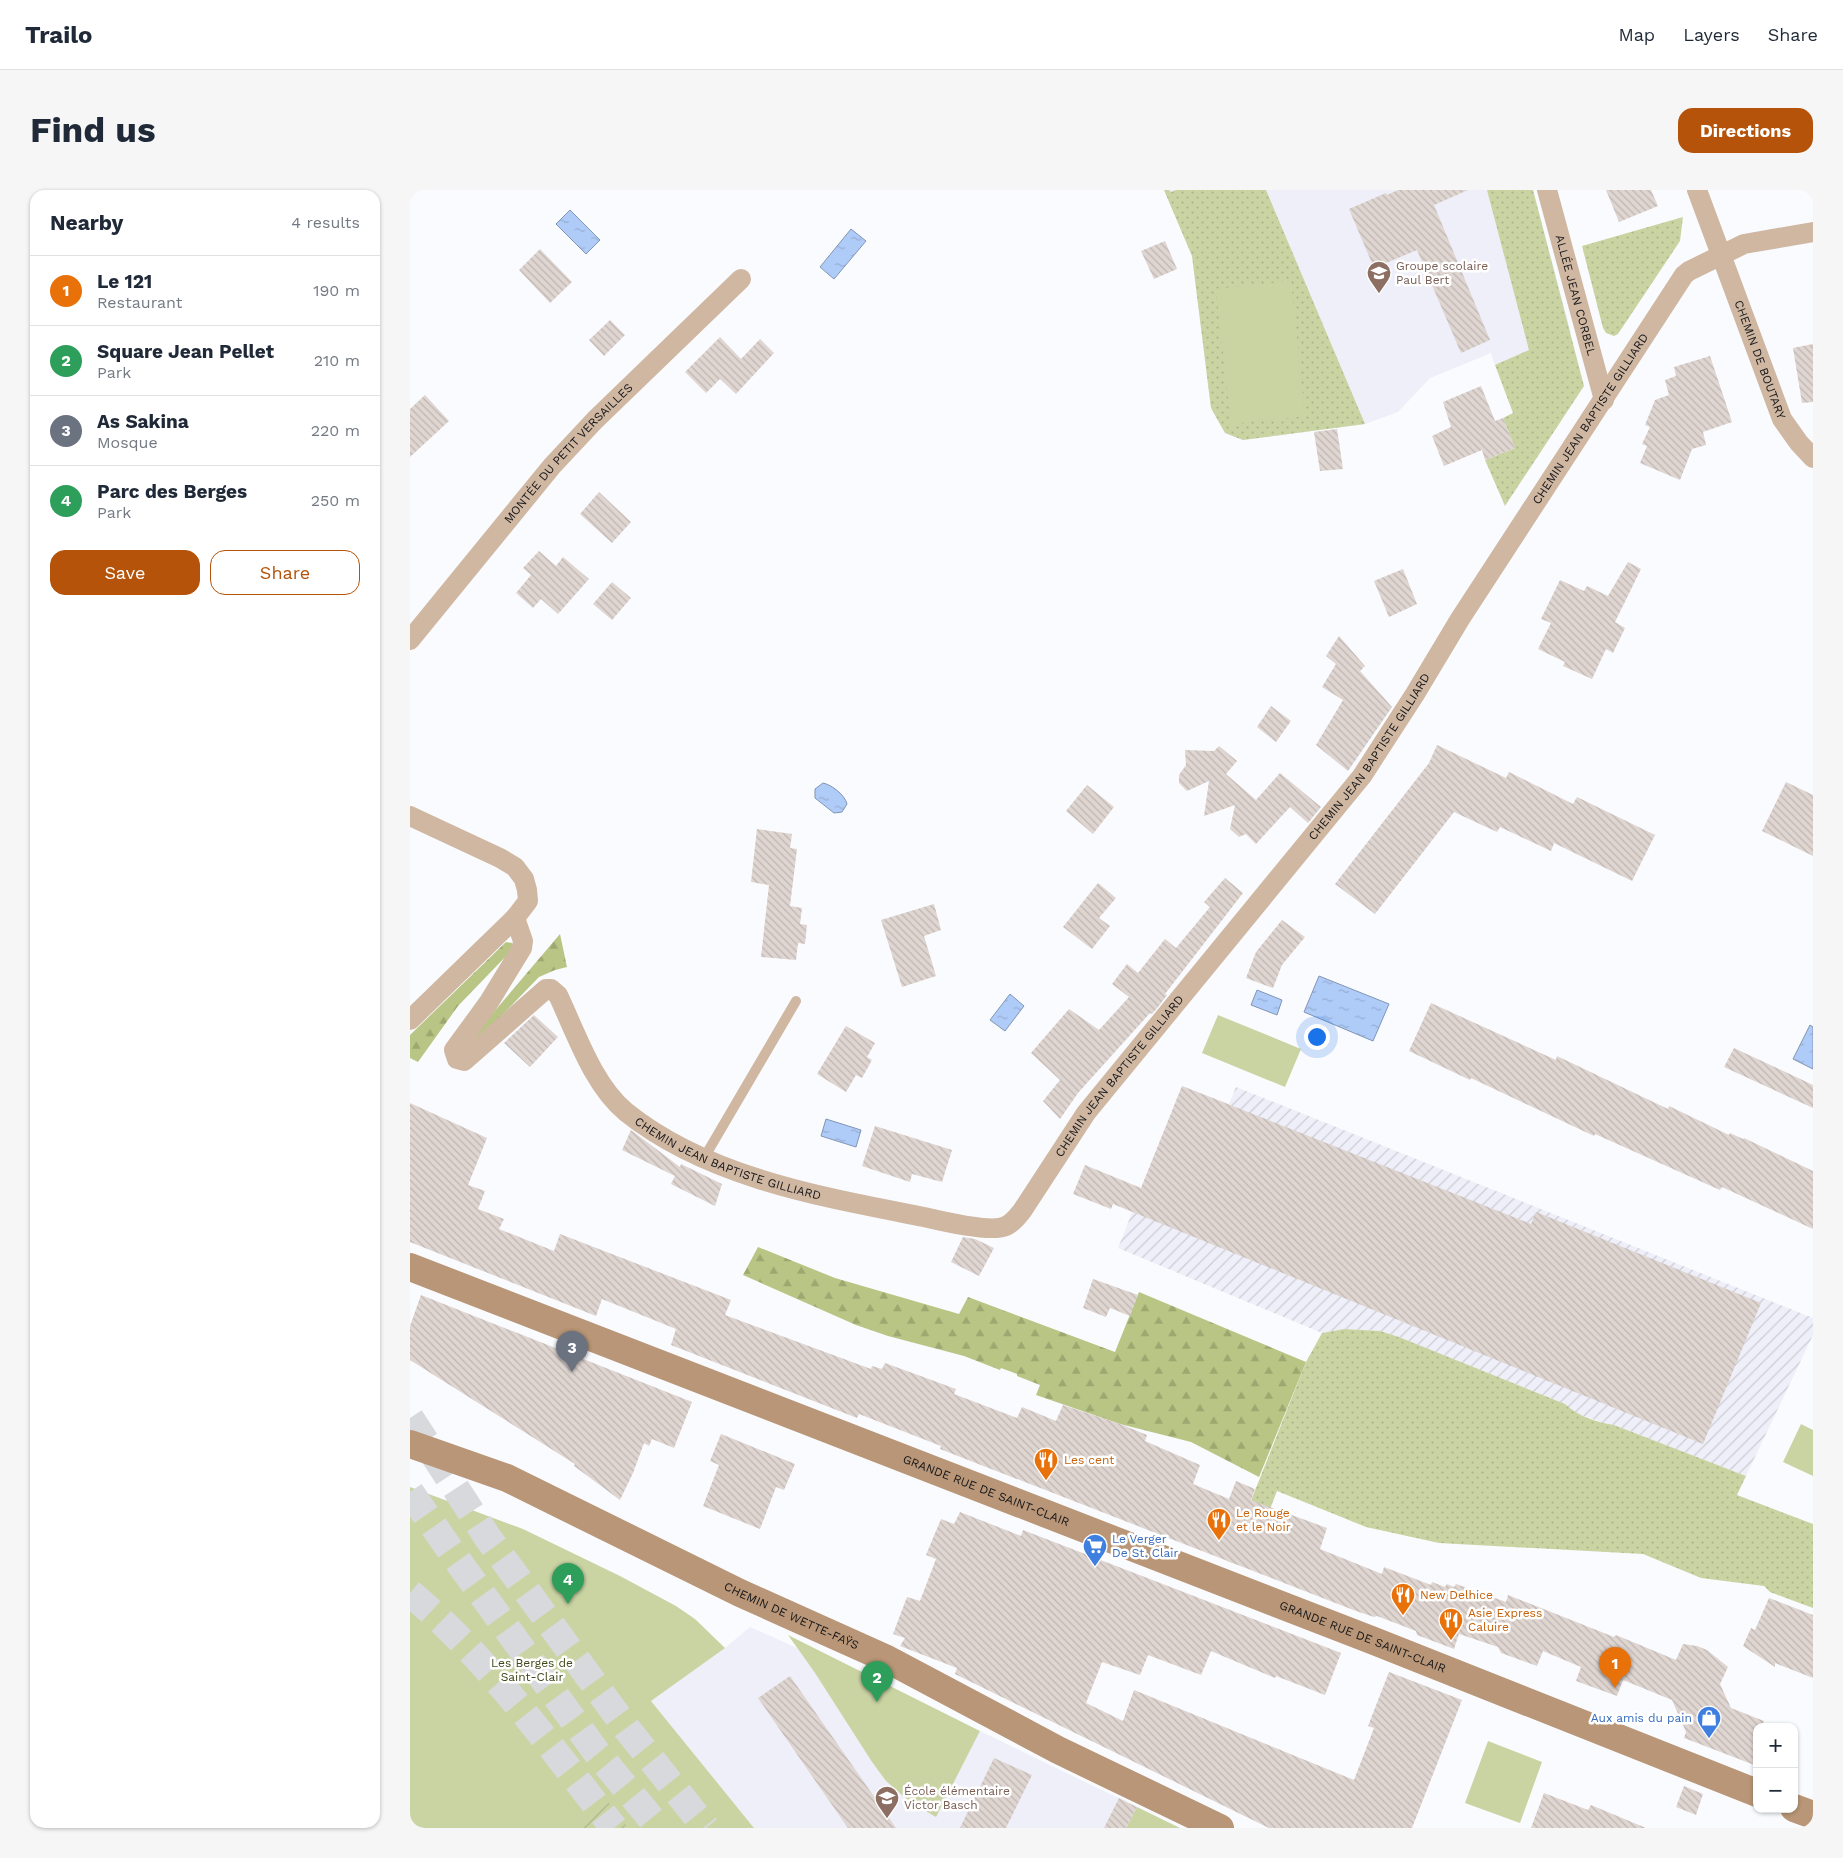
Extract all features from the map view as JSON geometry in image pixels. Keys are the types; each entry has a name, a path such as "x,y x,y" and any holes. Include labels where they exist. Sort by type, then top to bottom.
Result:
{"main road":[{"name":"GRANDE RUE DE SAINT-CLAIR","path":"410,1267 1374,1641 1753,1791"},
{"name":"CHEMIN DE WETTE-FAŸS","path":"410,1444 507,1478 740,1593 887,1659 1058,1750 1220,1828"},
{"path":"1798,1809 1813,1815"}],"street":[{"name":"ALLÉE JEAN CORBEL","path":"1547,190 1604,400"},
{"name":"CHEMIN DE BOUTARY","path":"1697,190 1782,419 1799,443 1813,458"},
{"name":"CHEMIN JEAN BAPTISTE GILLIARD","path":"515,918 523,941 522,948 489,1002 454,1050 457,1059 464,1061 546,989 551,989 558,995 593,1070 608,1094 646,1128 672,1143 704,1158 765,1180 826,1198 940,1221 993,1229 1006,1226 1015,1220 1086,1113 1362,776 1415,694 1460,619 1684,275 1744,244 1813,232"},
{"name":"MONTÉE DU PETIT VERSAILLES","path":"410,640 552,466 595,420 741,280"},
{"path":"410,816 500,858 515,867 524,879 528,890 528,902 515,918 410,1020"}],"lane":[{"path":"704,1158 796,1001"}],"shaded area":[{"name":"Groupe scolaire Paul Bert","path":"1164,190 1533,190 1571,333 1495,365 1491,353 1430,378 1398,412 1365,424 1243,440 1225,433 1211,408 1192,256"},
{"path":"1182,1086 1229,1104 1236,1087 1813,1318 1813,1335 1746,1476 1614,1425 1575,1413 1565,1404 1399,1337 1380,1331 1344,1329 1322,1333 1118,1248"},
{"path":"750,1627 797,1648 886,1781 910,1802 936,1816 980,1731 1180,1828 754,1828 651,1701 725,1648"}],"green space":[{"path":"1164,190 1171,192 1176,190 1266,190 1365,424 1243,440 1225,433 1211,408 1192,256"},
{"path":"1487,190 1533,190 1584,386 1505,506 1485,460 1515,448 1503,418 1513,413 1495,365 1529,350"},
{"path":"1683,217 1680,241 1618,334 1614,336 1606,333 1603,328 1582,246"},
{"path":"1291,281 1305,416 1231,424 1216,289"},
{"path":"560,934 567,967 539,977 475,1043 470,1040"},
{"path":"506,942 514,945 513,949 458,1006 418,1062 410,1058 410,1035"},
{"path":"1218,1015 1301,1049 1285,1087 1202,1053"},
{"path":"758,1247 835,1278 959,1314 968,1297 1115,1352 1139,1292 1306,1362 1259,1477 1191,1442 1120,1424 1036,1395 1040,1385 1017,1376 1017,1374 1001,1368 1000,1370 964,1356 888,1336 856,1325 743,1275"},
{"path":"1344,1329 1380,1331 1399,1337 1565,1404 1588,1418 1614,1425 1746,1476 1737,1495 1813,1524 1813,1608 1770,1592 1764,1586 1701,1578 1643,1554 1439,1543 1366,1527 1277,1491 1247,1568 1227,1561 1306,1362 1322,1333"},
{"path":"1801,1424 1813,1430 1813,1476 1783,1462"},
{"name":"Les Berges de Saint-Clair","path":"410,1487 523,1529 620,1576 676,1606 695,1619 725,1648 651,1701 754,1828 410,1828"},
{"path":"788,1635 980,1731 936,1817 910,1802 886,1781"},
{"path":"1488,1741 1542,1762 1520,1823 1465,1803"},
{"path":"608,1802 628,1828 576,1828"},
{"path":"1137,1807 1180,1828 1126,1828"}],"water":[{"path":"570,210 600,240 586,254 556,224"},
{"path":"851,229 866,241 834,279 820,267"},
{"path":"823,783 834,788 844,797 847,804 842,812 834,813 815,798 815,789"},
{"path":"1319,976 1389,1004 1373,1041 1304,1012"},
{"path":"1257,990 1282,1000 1277,1015 1251,1005"},
{"path":"1010,994 1024,1006 1005,1031 990,1020"},
{"path":"1810,1025 1813,1027 1813,1069 1793,1059"},
{"path":"826,1119 861,1130 856,1147 821,1136"}],"building":[{"path":"1398,190 1468,190 1434,205 1490,340 1461,353 1417,250 1374,268 1349,209 1386,193 1387,195"},
{"path":"1606,190 1651,190 1658,206 1619,222"},
{"path":"1165,241 1177,269 1154,279 1141,251"},
{"path":"540,249 572,282 550,303 519,270"},
{"path":"610,320 625,335 604,356 589,340"},
{"path":"720,337 741,359 760,339 774,353 736,394 720,379 706,393 685,372"},
{"path":"1813,344 1813,402 1802,403 1793,348"},
{"path":"1710,356 1732,422 1703,432 1706,445 1692,449 1680,480 1640,463 1647,446 1642,444 1650,427 1645,425 1655,400 1669,395 1665,380 1676,376 1674,367"},
{"path":"1481,386 1495,421 1503,418 1515,448 1485,460 1482,450 1444,466 1432,436 1451,427 1443,402"},
{"path":"425,395 449,421 410,457 410,409"},
{"path":"1337,429 1343,469 1320,471 1314,432"},
{"path":"599,492 631,522 612,543 580,514"},
{"path":"539,551 556,566 563,557 589,579 558,614 541,599 533,608 516,593 531,575 523,568"},
{"path":"1628,562 1641,569 1615,622 1625,628 1613,653 1606,649 1592,679 1563,666 1565,662 1538,649 1551,623 1541,619 1560,580 1584,591 1587,586 1608,596"},
{"path":"1403,569 1417,604 1389,617 1374,581"},
{"path":"612,582 631,598 612,620 593,604"},
{"path":"1339,636 1365,666 1360,671 1392,707 1348,771 1316,745 1343,700 1322,687 1336,664 1326,656"},
{"path":"1271,706 1291,721 1276,742 1257,727"},
{"path":"1437,745 1506,778 1509,772 1573,804 1577,797 1655,835 1632,881 1554,843 1551,851 1500,827 1497,832 1454,812 1375,914 1335,884 1429,763"},
{"path":"1219,746 1237,761 1226,774 1256,800 1280,773 1321,807 1308,823 1290,807 1256,844 1246,834 1239,837 1230,829 1235,805 1204,816 1209,781 1187,791 1179,783 1179,775 1186,765 1185,750 1214,751"},
{"path":"1786,782 1813,795 1813,856 1762,831"},
{"path":"1087,785 1114,807 1093,834 1066,811"},
{"path":"757,829 792,834 790,848 797,849 790,906 802,908 800,924 807,925 805,944 798,943 796,960 761,957 769,885 751,882"},
{"path":"1225,878 1243,893 1165,994 1167,995 1158,1007 1152,1014 1150,1013 1078,1093 1060,1119 1043,1101 1060,1080 1031,1053 1069,1009 1099,1030 1129,997 1112,984 1127,964 1138,973 1165,939 1176,948 1210,907 1204,902"},
{"path":"1098,883 1116,898 1099,918 1110,926 1092,949 1063,927"},
{"path":"934,904 941,930 924,936 936,976 902,987 881,920"},
{"path":"1282,920 1305,937 1282,965 1273,988 1246,978 1256,952"},
{"path":"1431,1003 1556,1060 1557,1056 1668,1109 1669,1106 1729,1135 1730,1133 1744,1138 1813,1171 1813,1229 1722,1187 1720,1190 1595,1134 1594,1136 1409,1051"},
{"path":"534,1015 558,1037 530,1067 504,1043"},
{"path":"846,1026 875,1043 867,1057 872,1060 862,1078 856,1075 846,1092 817,1074"},
{"path":"1734,1048 1813,1085 1813,1108 1724,1067"},
{"path":"1182,1086 1531,1224 1536,1212 1761,1303 1703,1444 1113,1204 1111,1209 1073,1194 1085,1165 1141,1188"},
{"path":"410,1103 487,1138 468,1185 485,1191 478,1209 504,1219 499,1229 554,1251 560,1234 731,1300 725,1315 871,1369 872,1366 882,1369 885,1363 956,1389 954,1394 1017,1418 1022,1407 1056,1421 1063,1405 1120,1424 1147,1435 1145,1441 1200,1465 1193,1484 1229,1499 1236,1481 1255,1489 1251,1500 1327,1528 1320,1549 1382,1574 1384,1567 1431,1585 1432,1582 1445,1587 1447,1584 1454,1587 1456,1584 1506,1602 1508,1595 1614,1637 1616,1635 1676,1660 1683,1644 1707,1650 1728,1667 1720,1684 1731,1708 1764,1721 1763,1723 1753,1723 1753,1764 1684,1738 1686,1732 1672,1700 1623,1680 1617,1696 1576,1681 1581,1667 1543,1651 1537,1666 1501,1653 1498,1647 1459,1634 1454,1649 1417,1635 1416,1631 1377,1616 1374,1617 1356,1611 940,1449 941,1446 859,1414 857,1418 671,1345 676,1329 602,1299 596,1316 410,1242"},
{"path":"875,1126 952,1150 942,1182 912,1174 910,1182 862,1166"},
{"path":"631,1130 680,1167 681,1164 722,1184 715,1206 671,1184 675,1176 622,1150"},
{"path":"963,1237 975,1239 994,1248 979,1276 951,1262"},
{"path":"1093,1279 1138,1295 1130,1316 1110,1308 1106,1317 1083,1308"},
{"path":"421,1295 692,1402 674,1448 652,1439 649,1446 644,1443 633,1473 620,1500 574,1466 575,1464 410,1360 410,1326"},
{"path":"721,1434 795,1464 784,1490 776,1487 760,1529 703,1506 719,1465 710,1461"},
{"path":"960,1512 1021,1536 1023,1530 1341,1653 1325,1695 1276,1676 1275,1678 1211,1651 1201,1675 1148,1655 1140,1675 1102,1662 1086,1703 1123,1721 1134,1690 1354,1780 1374,1728 1368,1726 1389,1672 1462,1700 1412,1828 1269,1828 955,1674 957,1668 900,1646 905,1638 893,1634 907,1597 920,1601 936,1559 926,1555 941,1519 954,1524"},
{"path":"1769,1598 1813,1615 1813,1678 1775,1663 1775,1667 1743,1646 1751,1628 1755,1630"},
{"path":"790,1676 896,1828 848,1828 758,1698"},
{"path":"994,1758 1032,1775 1006,1828 960,1828"},
{"path":"1684,1786 1703,1794 1696,1815 1676,1807"},
{"path":"1544,1793 1588,1810 1591,1805 1646,1828 1531,1828"},
{"path":"1119,1798 1137,1807 1126,1828 1104,1828"}],"tunnel":[{"path":"410,1418 488,1538 627,1729 706,1828"},
{"path":"410,1492 597,1753 659,1828"},
{"path":"410,1593 439,1619 492,1675 542,1735 614,1828"}],"place":[{"name":"Groupe scolaire Paul Bert","path":"1379,294"},
{"name":"As Sakina","path":"572,1372"},
{"name":"Les cent","path":"1046,1481"},
{"name":"Le Rouge et le Noir","path":"1219,1541"},
{"name":"Le Verger De St. Clair","path":"1095,1567"},
{"name":"Parc des Berges","path":"568,1604"},
{"name":"New Delhice","path":"1403,1616"},
{"name":"Asie Express Caluire","path":"1451,1641"},
{"name":"Le 121","path":"1615,1688"},
{"name":"Square Jean Pellet","path":"877,1702"},
{"name":"Aux amis du pain","path":"1709,1739"},
{"name":"École élémentaire Victor Basch","path":"887,1819"}]}
